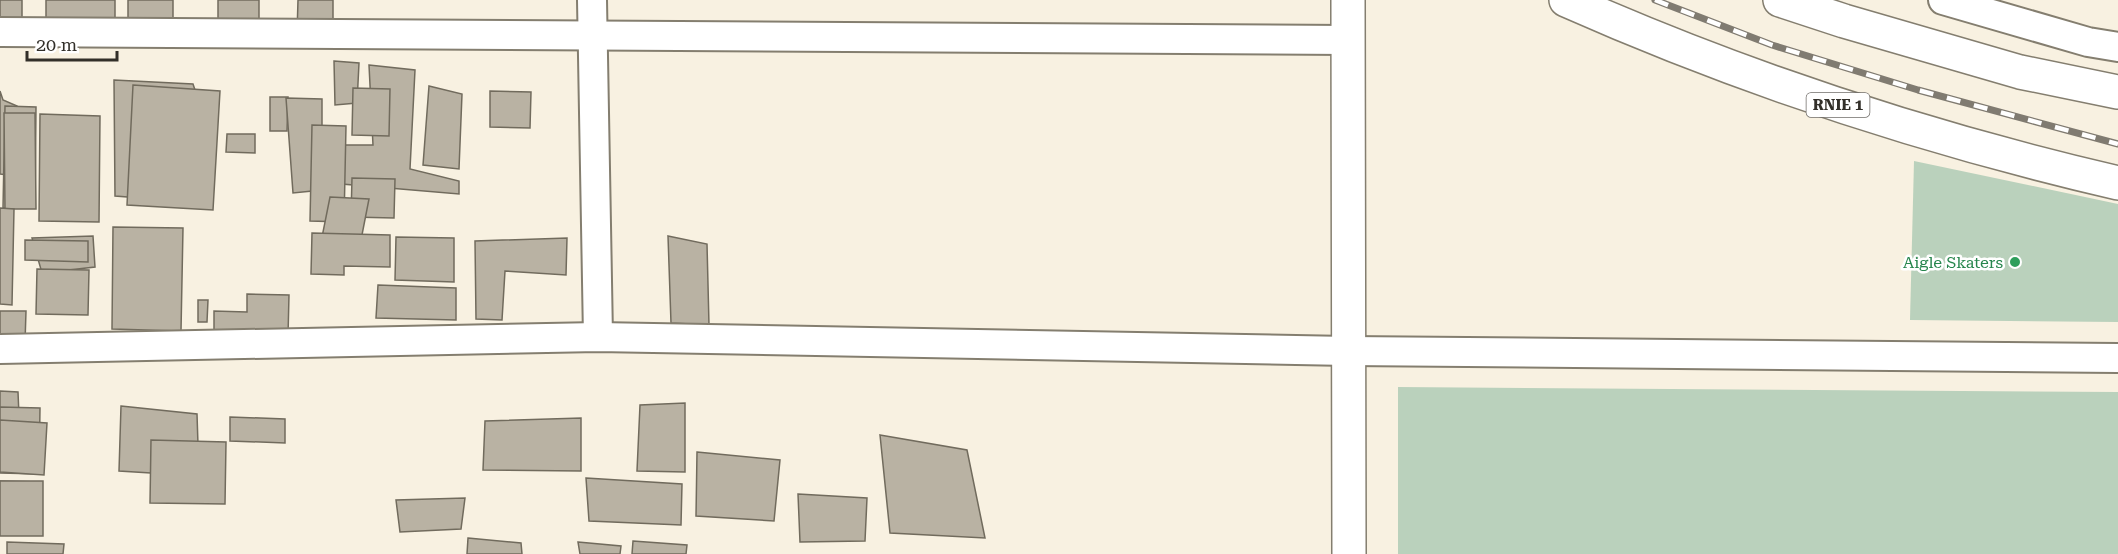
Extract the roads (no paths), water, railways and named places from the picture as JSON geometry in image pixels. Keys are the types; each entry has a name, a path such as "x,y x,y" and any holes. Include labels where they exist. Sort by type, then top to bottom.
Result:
{"main road":[{"path":"1348,0 1349,554"},
{"name":"RNIE 1","path":"1566,0 1638,32 1776,85 1903,126 2045,166 2118,183"},
{"path":"1780,0 2019,72 2118,92"}],"street":[{"path":"592,0 598,337"},
{"path":"1943,0 2088,42 2118,47"},
{"path":"0,32 1348,40"},
{"path":"0,349 598,337 1348,351 2118,358"}],"railway":[{"path":"1655,0 1772,45 1918,90 2118,144"}],"place":[{"name":"Aigle Skaters","path":"2015,262"}]}
